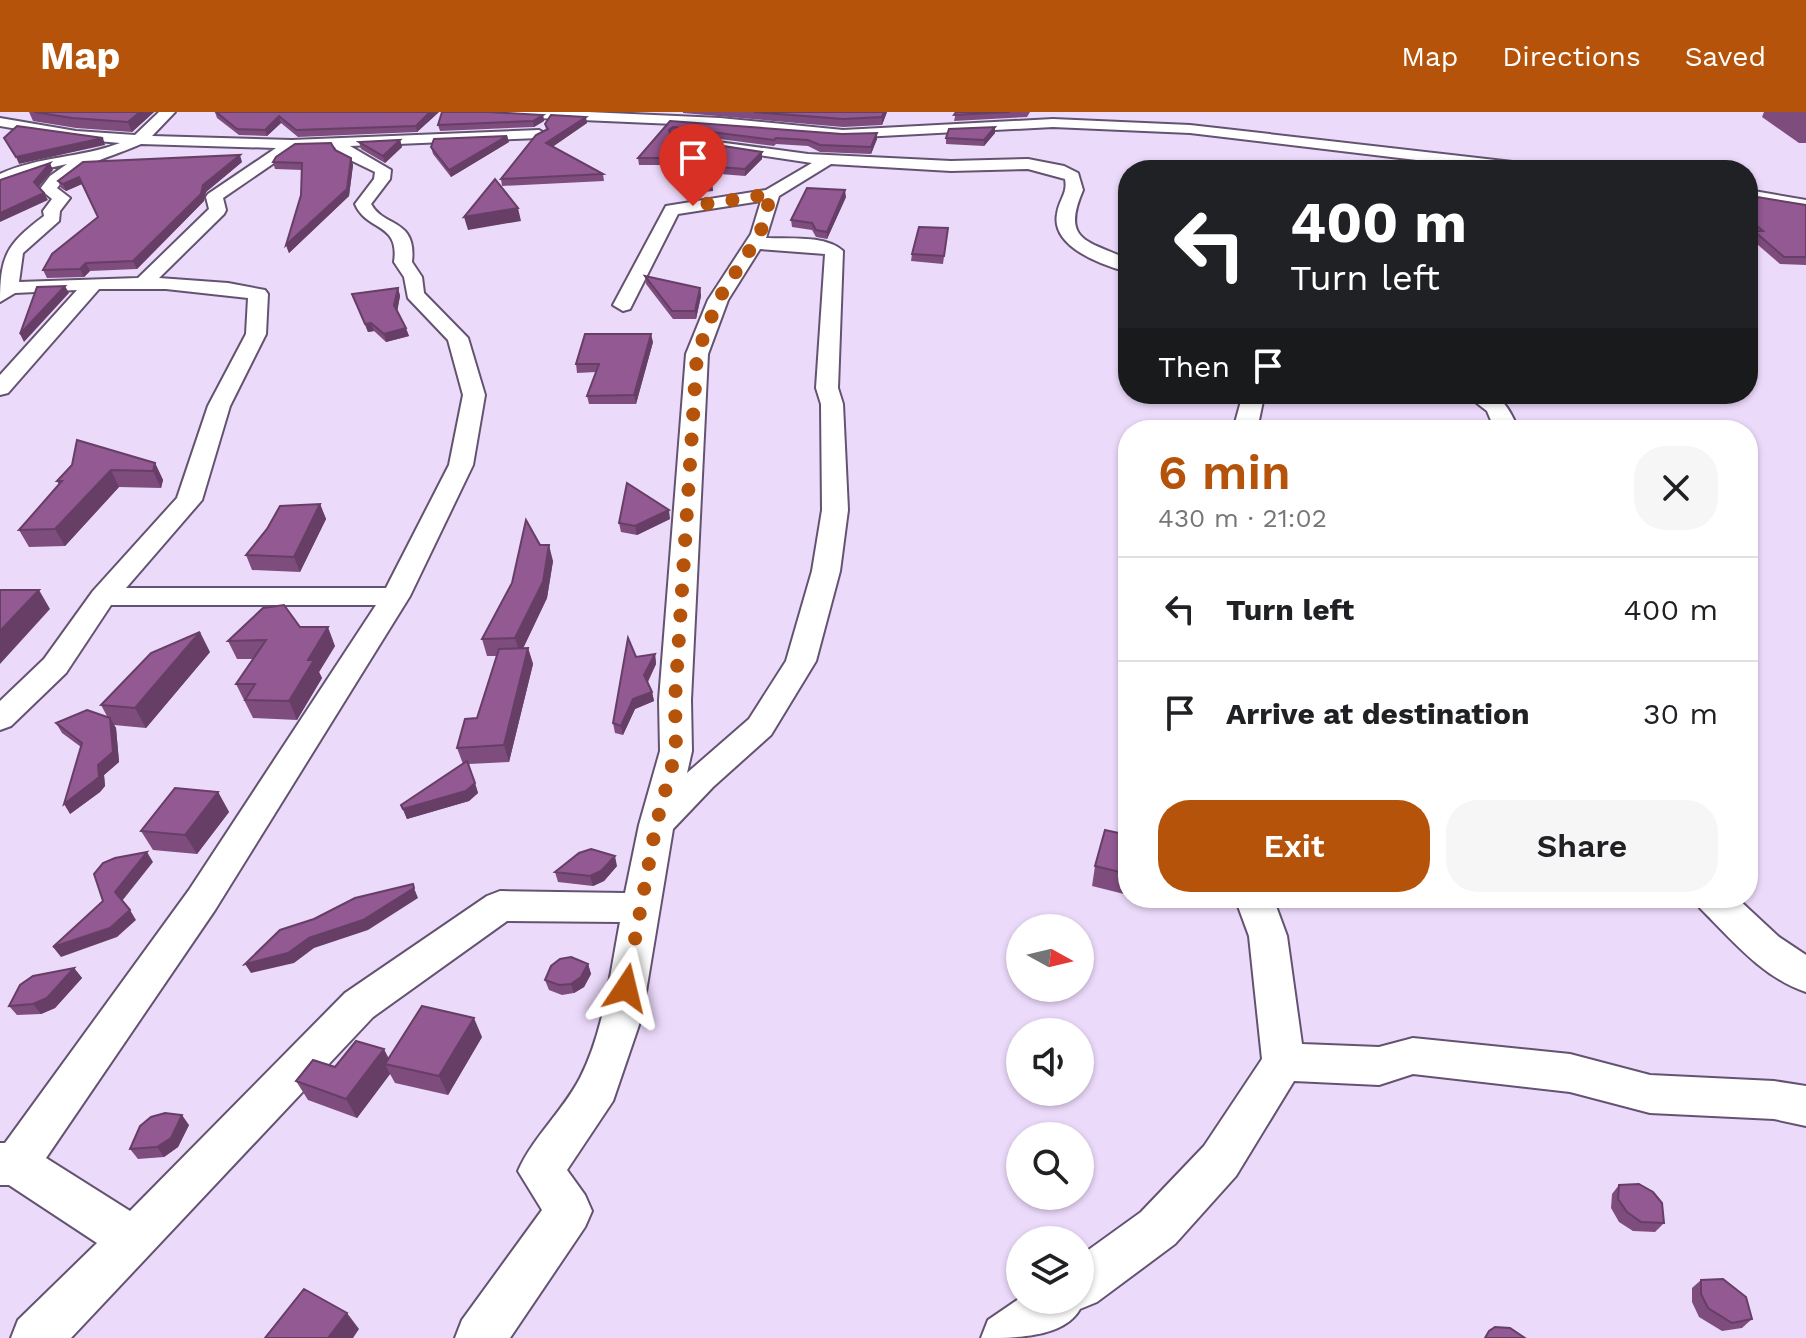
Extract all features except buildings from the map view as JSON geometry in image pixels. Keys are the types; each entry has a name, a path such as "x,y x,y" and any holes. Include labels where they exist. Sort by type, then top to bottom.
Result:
{"street":[{"path":"0,239 20,225 51,211 62,198 48,189 54,179 139,140 159,117 168,112"},
{"path":"492,112 863,134 1053,123 1133,112"},
{"path":"795,129 819,112"},
{"path":"863,134 876,117"},
{"path":"1074,118 1238,133 1458,160"},
{"path":"625,133 636,120"},
{"path":"0,133 8,123 76,135 139,140 292,144 562,133"},
{"path":"593,133 625,133 718,144 765,156 964,166 1030,164 1061,169 1072,176 1075,190 1065,212 1065,228 1078,244 1118,262"},
{"path":"141,285 218,210 214,197 292,144"},
{"path":"134,1240 8,1164 202,900 396,596 461,465 474,395 458,338 415,294 413,277 403,262 405,247 394,228 367,213 363,204 382,179 383,170 343,151 342,144"},
{"path":"0,180 49,160 97,157"},
{"path":"480,1338 569,1211 541,1171 598,1088 622,1016 656,825 676,751 675,700 697,354 718,300 755,243 771,194 781,185 813,172 827,159"},
{"path":"623,305 672,210 771,194"},
{"path":"1758,197 1806,205"},
{"path":"0,719 55,666 103,597 189,500 219,406 256,334 258,294 228,288 94,283 5,292 14,248 53,217 51,211"},
{"path":"656,825 701,779 760,727 801,661 826,571 835,510 832,404 827,388 834,251 817,246 755,243"},
{"path":"1078,244 1118,254"},
{"path":"0,388 94,283"},
{"path":"103,597 396,596"},
{"path":"36,1338 359,1005 500,906 640,908"},
{"path":"1094,1275 1158,1228 1220,1161 1283,1062 1268,936 1258,908"},
{"path":"1723,908 1765,948 1806,976"},
{"path":"1283,1062 1379,1066 1413,1056 1570,1073 1650,1094 1774,1100 1806,1106"},
{"path":"1006,1338 1039,1314"}],"route":[{"path":"626,988 656,825 676,751 675,700 697,354 718,300 760,234 771,194 693,206"}]}
